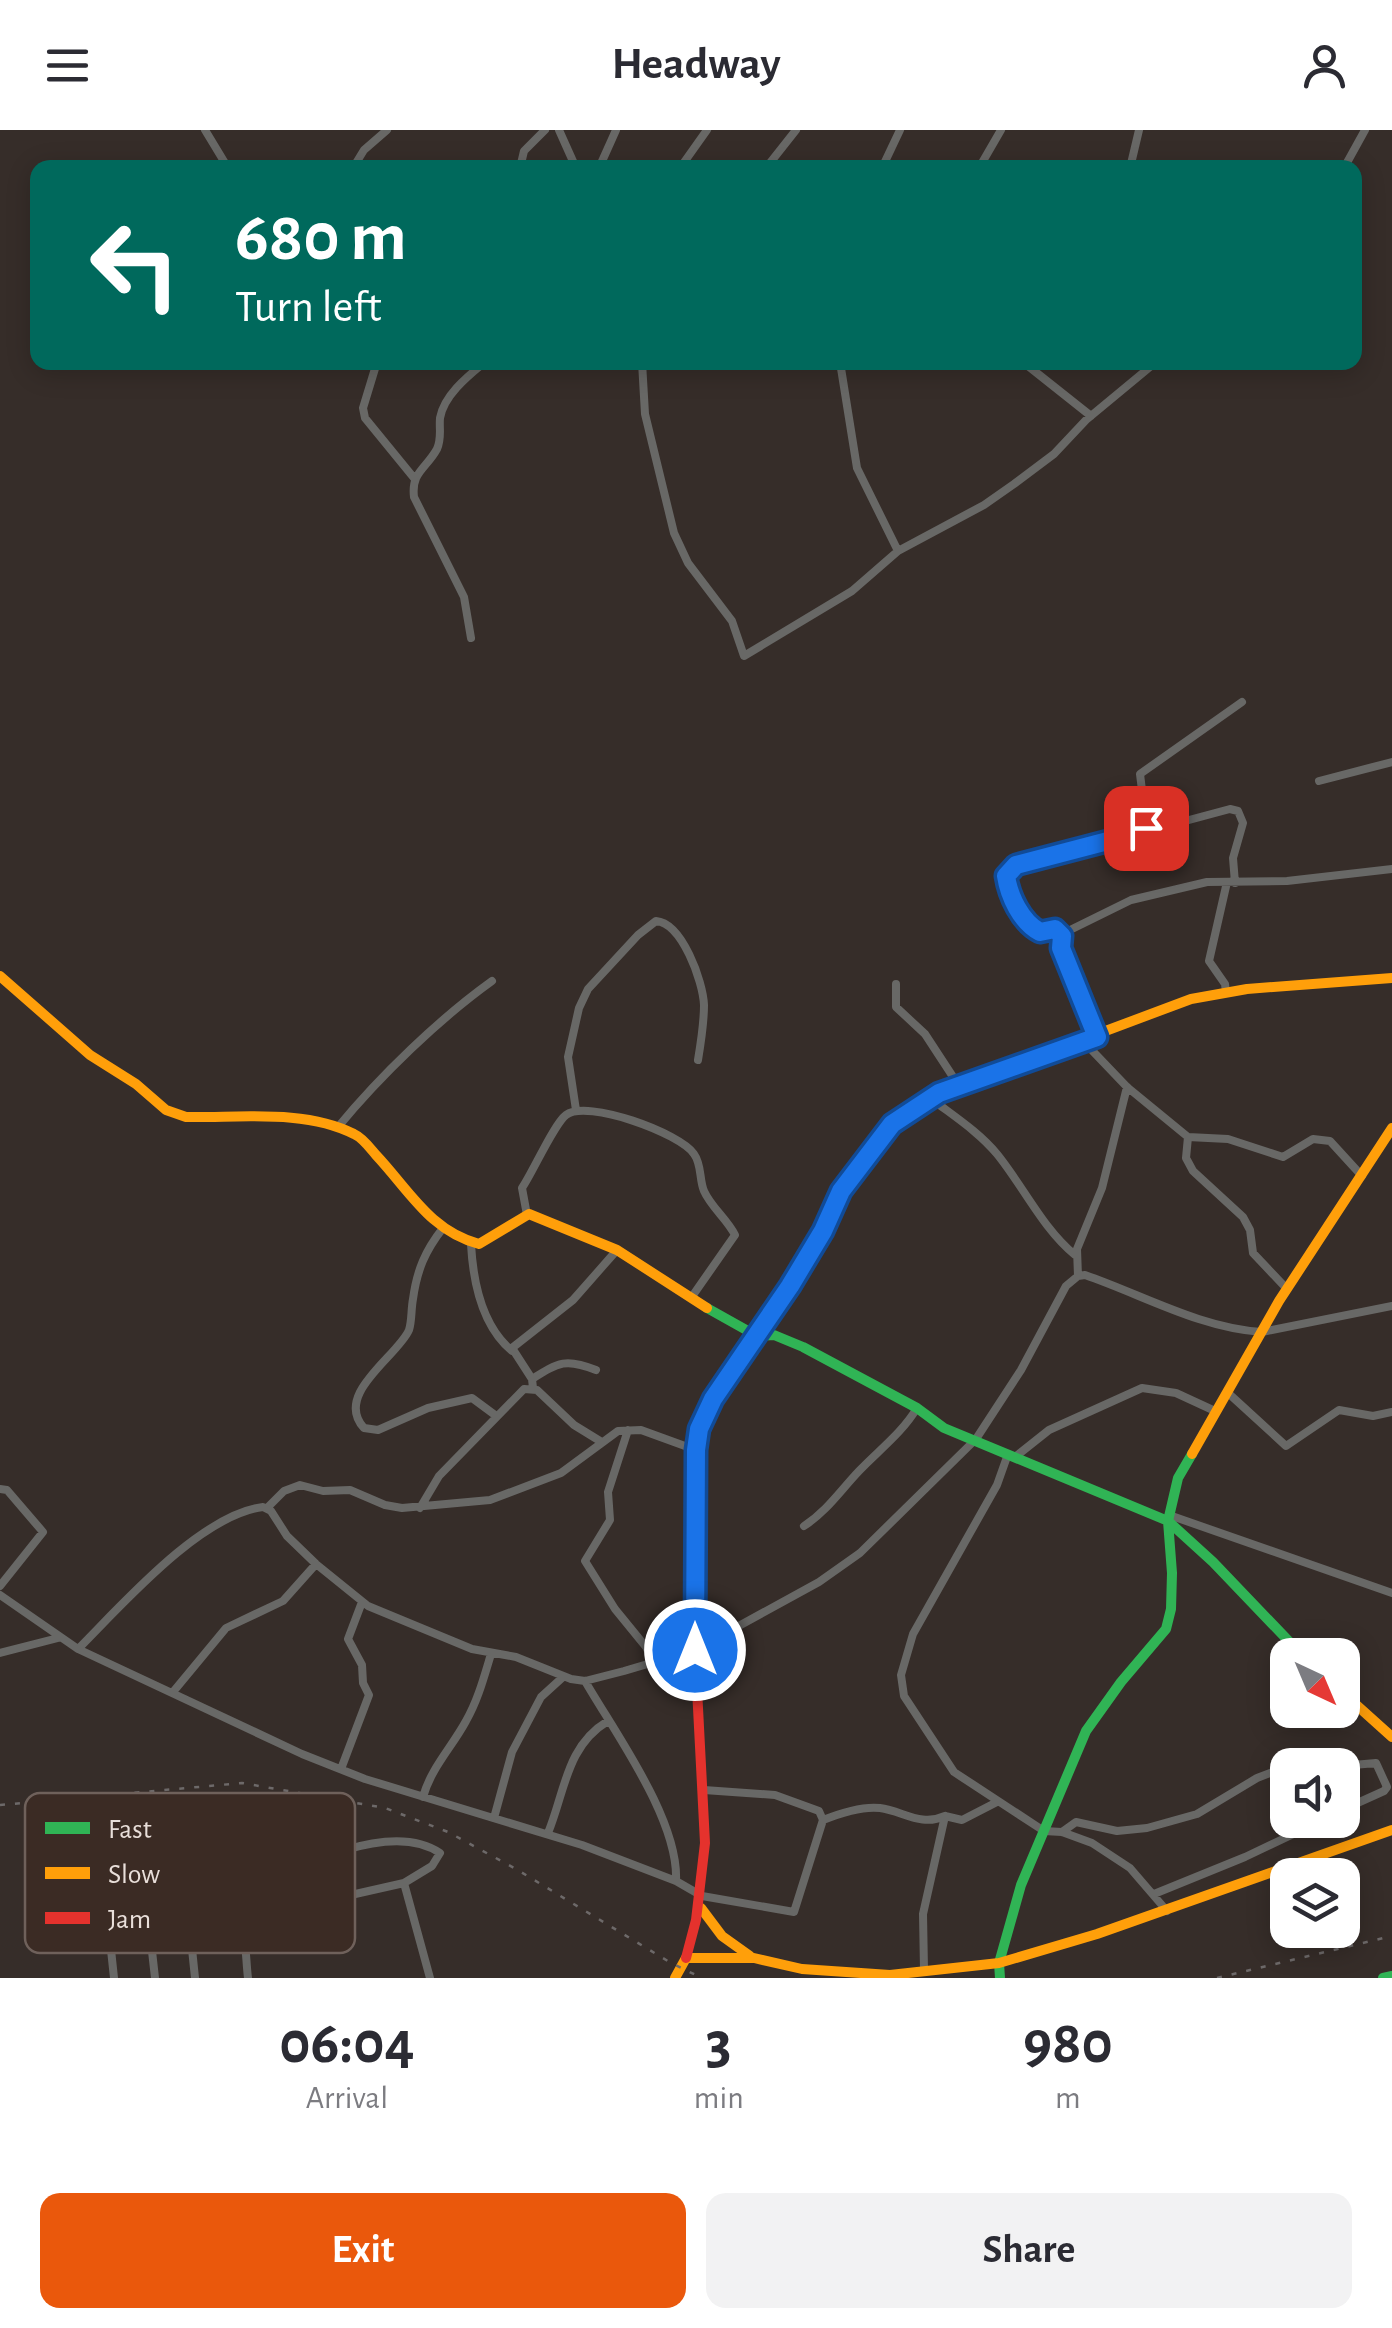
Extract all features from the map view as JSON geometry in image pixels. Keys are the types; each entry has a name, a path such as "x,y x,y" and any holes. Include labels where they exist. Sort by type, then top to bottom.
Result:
{"street":[{"path":"205,130 223,160"},
{"path":"357,160 387,130"},
{"path":"522,160 524,150 545,130"},
{"path":"559,130 572,160"},
{"path":"603,160 616,130"},
{"path":"686,160 707,130"},
{"path":"772,160 796,130"},
{"path":"886,160 900,130"},
{"path":"984,160 1001,130"},
{"path":"1132,160 1139,130"},
{"path":"1348,160 1365,130"},
{"path":"375,370 363,408 365,418 414,478"},
{"path":"471,638 464,597 414,496 414,478 436,451 446,401 477,370"},
{"path":"642,370 644,414 674,533 688,563 732,621 743,656 852,591 898,551 999,495 1054,454 1091,416 1146,370"},
{"path":"841,370 858,468 898,551"},
{"path":"1032,370 1091,416"},
{"path":"1146,831 1140,774 1242,702"},
{"path":"1319,781 1392,762"},
{"path":"1145,806 1161,826"},
{"path":"1097,1037 1061,948 1062,936 1055,929 1040,932 1019,911 1006,883 1007,871 1016,865 1230,809 1238,811 1244,828 1232,858 1231,883 1208,961 1225,984 1226,992"},
{"path":"1062,936 1131,900 1207,882 1287,882 1392,869"},
{"path":"576,1110 568,1057 579,1008 588,989 638,935 656,922 670,924 678,934 700,984 704,1004 698,1060"},
{"path":"0,976 90,1055 166,1110 186,1117 295,1119 357,1135 428,1218 471,1244 482,1243 527,1215"},
{"path":"675,1978 686,1958 702,1902 704,1790 695,1650 696,1450 704,1416 815,1244 841,1191 870,1150 892,1124 929,1098 1191,1000 1226,992 1392,978"},
{"path":"338,1128 439,1020 492,981"},
{"path":"896,984 896,1007 925,1034 959,1086"},
{"path":"1084,1042 1127,1088 1188,1137 1228,1139 1282,1157 1313,1139 1330,1141 1362,1176"},
{"path":"1078,1276 1076,1255 1102,1188 1127,1088"},
{"path":"929,1098 998,1154 1056,1235 1076,1255"},
{"path":"527,1215 522,1188 566,1114 576,1110 648,1126 693,1152 704,1192 735,1235 691,1298"},
{"path":"1000,1978 999,1963 1020,1885 1093,1718 1166,1629 1172,1573 1168,1518 1178,1478 1287,1289 1392,1128"},
{"path":"1188,1137 1186,1154 1193,1171 1243,1216 1250,1230 1253,1253 1287,1289"},
{"path":"527,1215 617,1250 739,1328 757,1336 774,1335 803,1347 917,1408 944,1428 1168,1518 1392,1593"},
{"path":"443,1228 424,1252 419,1266 408,1330 369,1377 359,1402 358,1420 364,1428 376,1431 428,1408 472,1398 495,1415"},
{"path":"471,1244 477,1286 488,1322 533,1384 574,1425 600,1441"},
{"path":"512,1350 573,1300 617,1250"},
{"path":"267,1508 287,1536 362,1602 457,1644 516,1657 584,1681 695,1650 819,1582 860,1553 976,1439 1021,1370 1066,1286 1078,1276 1241,1330 1262,1332 1392,1306"},
{"path":"420,1508 439,1476 514,1395 562,1362 576,1362 596,1370"},
{"path":"1168,1910 1130,1868 1092,1843 1044,1830 954,1772 904,1696 900,1675 913,1634 1012,1456 1049,1430 1142,1388 1176,1393 1215,1411"},
{"path":"1227,1392 1286,1446 1340,1410 1373,1416 1392,1412"},
{"path":"804,1526 836,1500 858,1472 907,1425 917,1408"},
{"path":"628,1430 608,1492 610,1520 585,1562 654,1663"},
{"path":"78,1649 186,1544 252,1509 267,1508 284,1492 300,1485 322,1491 350,1490 384,1505 420,1508 490,1500 545,1481 571,1466 612,1432 651,1432 696,1450"},
{"path":"0,1488 7,1490 42,1532 0,1586"},
{"path":"1168,1518 1286,1638"},
{"path":"172,1692 226,1628 283,1601 316,1564"},
{"path":"0,1595 78,1649 341,1769 548,1833 676,1881 702,1902 712,1928 729,1945 754,1958"},
{"path":"341,1769 369,1695 363,1683 362,1665 348,1639 362,1602"},
{"path":"0,1653 58,1638"},
{"path":"423,1797 433,1771 478,1697 491,1654"},
{"path":"494,1818 512,1752 541,1697 562,1676"},
{"path":"584,1681 662,1816 674,1852 676,1881"},
{"path":"1360,1708 1392,1737"},
{"path":"548,1833 567,1768 584,1742 608,1721"},
{"path":"1360,1764 1376,1763 1387,1787 1360,1801"},
{"path":"1062,1832 1076,1822 1116,1832 1197,1814 1270,1773"},
{"path":"702,1902 794,1912 823,1820 819,1810 775,1795 704,1790"},
{"path":"823,1820 877,1807 914,1819 934,1821 944,1816 962,1820 998,1802"},
{"path":"924,1970 923,1914 944,1816"},
{"path":"686,1958 754,1958 836,1974 890,1974 999,1963 1168,1910 1392,1830"},
{"path":"1154,1894 1285,1838"},
{"path":"355,1847 393,1840 421,1844 439,1852 432,1866 404,1884 355,1895"},
{"path":"404,1884 430,1978"},
{"path":"112,1953 114,1978"},
{"path":"153,1953 155,1978"},
{"path":"192,1953 195,1978"},
{"path":"245,1953 248,1978"},
{"path":"1383,1978 1392,1976"}],"railway":[{"path":"132,1793 242,1783 299,1793"},
{"path":"0,1805 25,1803"},
{"path":"355,1803 385,1808 448,1832 702,1978"},
{"path":"1217,1978 1392,1936"}],"traffic: fast":[{"path":"735,1368 787,1290 856,1172 888,1131 929,1097 1068,1045"},
{"path":"707,1308 757,1336 774,1335 803,1347 917,1408 944,1428 1168,1521 1286,1638"},
{"path":"1000,1978 999,1963 1021,1885 1086,1731 1166,1629 1172,1573 1168,1521 1178,1478 1192,1454"},
{"path":"1383,1978 1392,1976"}],"traffic: slow":[{"path":"0,976 90,1055 136,1084 166,1110 186,1117 272,1116 335,1126 363,1141 421,1208 462,1238 479,1244 529,1214 617,1250 707,1308"},
{"path":"1068,1045 1191,999 1247,989 1392,978"},
{"path":"1192,1454 1279,1301 1392,1128"},
{"path":"1360,1708 1392,1737"},
{"path":"675,1978 686,1958 754,1958 802,1969 890,1975 999,1963 1097,1934 1392,1830"},
{"path":"701,1908 722,1936 750,1956"}],"traffic: jam":[{"path":"686,1958 696,1920 705,1843 695,1650 695,1456 706,1413 735,1368"}],"route":[{"path":"695,1650 696,1450 699,1429 713,1399 790,1286 823,1231 841,1191 892,1124 939,1093 1097,1037 1061,948 1062,936 1052,928 1040,932 1030,926 1006,883 1007,871 1016,865 1086,849 1146,828"}]}
